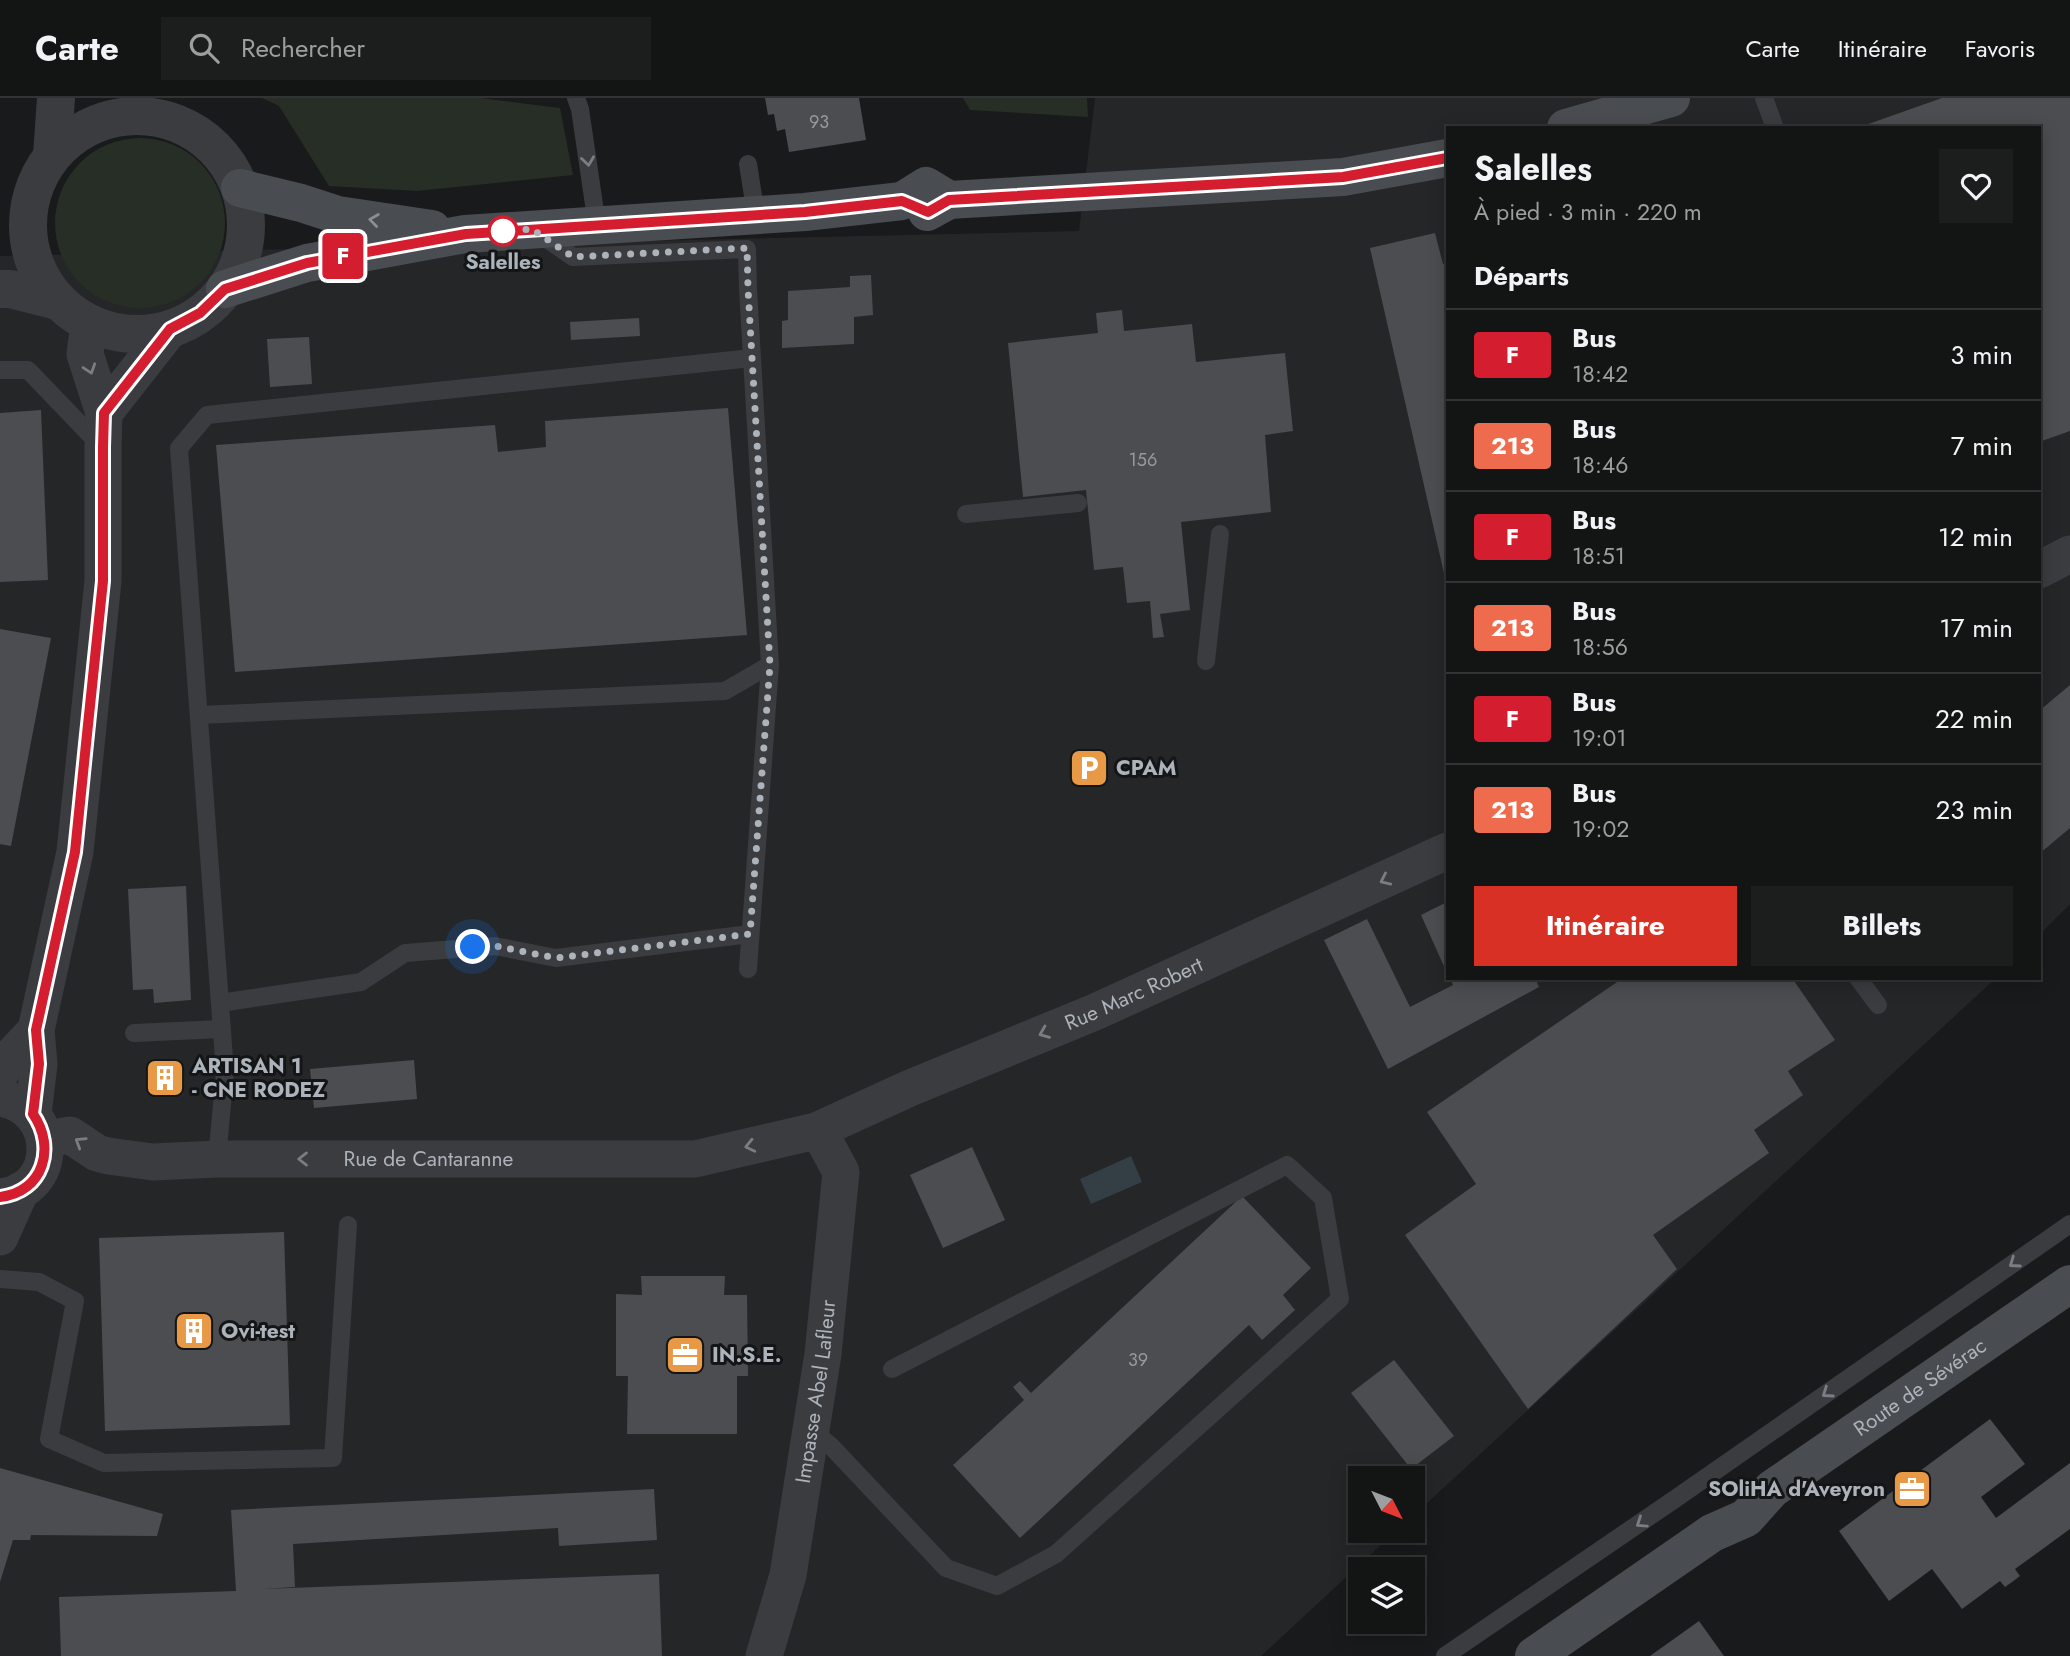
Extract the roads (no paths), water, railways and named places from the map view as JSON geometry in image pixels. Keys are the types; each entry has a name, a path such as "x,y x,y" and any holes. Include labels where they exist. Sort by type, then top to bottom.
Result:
{"main road":[{"path":"1573,126 1671,98"},
{"path":"225,289 307,263 466,234 805,212 902,201 926,186 949,200 1343,177 1446,158"},
{"path":"240,188 338,215 466,234"},
{"name":"Route de Sévérac","path":"1534,1656 1712,1533 1746,1518 1772,1489 2070,1284"}],"street":[{"path":"52,156 56,98"},
{"path":"139,107 203,137 225,160 240,188 246,222 241,258 225,289 200,313 170,329 142,334 115,332 89,323 58,300 41,277 30,251 28,222 34,187 52,156 78,133 139,107"},
{"path":"0,249 28,222"},
{"path":"0,289 58,300"},
{"path":"0,1237 10,1194 33,1181 45,1154 39,1126 36,1030 75,852 103,581 104,430 85,354 89,323"},
{"path":"104,430 170,329"},
{"path":"2041,569 2070,554"},
{"name":"Rue Marc Robert","path":"816,1130 1095,1012 1446,851"},
{"path":"0,1074 9,1059 36,1030"},
{"path":"0,1098 23,1106 39,1126"},
{"name":"Rue de Cantaranne","path":"39,1126 70,1135 97,1153 153,1162 217,1159 695,1159 816,1130"},
{"name":"Impasse Abel Lafleur","path":"764,1656 788,1575 823,1354 841,1172 816,1130"}],"lane":[{"path":"576,98 580,109 597,225"},
{"path":"1764,98 1774,126"},
{"path":"748,164 756,215"},
{"path":"532,229 573,257 747,248 770,665 748,969"},
{"path":"217,1159 225,1072 179,448 207,415 752,358"},
{"path":"0,370 28,370 104,430"},
{"path":"966,514 1078,503"},
{"path":"1206,661 1220,534"},
{"path":"199,715 725,691 770,665"},
{"path":"220,1003 361,982 405,953 495,946 556,958 750,934"},
{"path":"1859,980 1878,1005"},
{"path":"134,1033 222,1029"},
{"path":"811,1430 830,1445 946,1568 997,1586 1056,1554 1340,1299 1323,1198 1287,1164 892,1369"},
{"path":"1445,1656 2070,1224"},
{"path":"0,1279 39,1282 75,1301 49,1439 104,1463 333,1458 348,1225"}],"place":[{"name":"Salelles","path":"503,231"},
{"name":"CPAM","path":"1089,768"},
{"name":"ARTISAN 1 - CNE RODEZ","path":"165,1078"},
{"name":"Ovi-test","path":"194,1331"},
{"name":"IN.S.E.","path":"685,1355"},
{"name":"SOliHA d'Aveyron","path":"1912,1489"}]}
